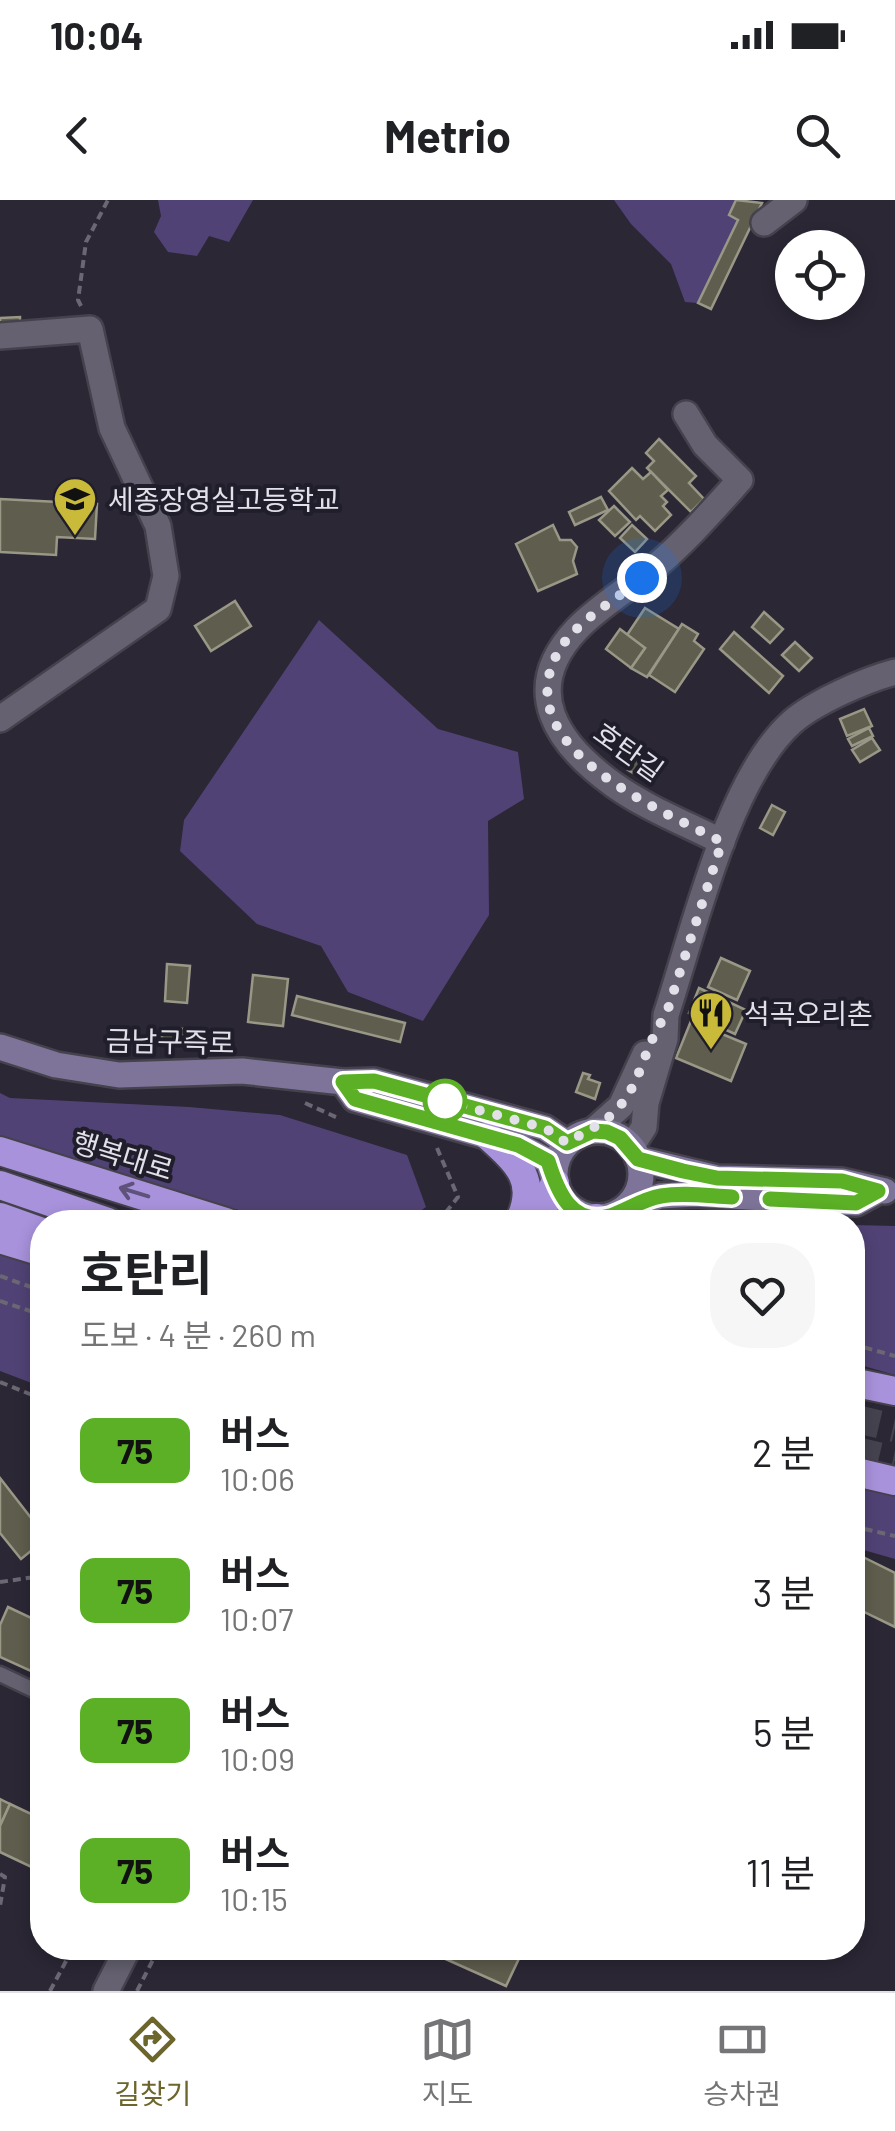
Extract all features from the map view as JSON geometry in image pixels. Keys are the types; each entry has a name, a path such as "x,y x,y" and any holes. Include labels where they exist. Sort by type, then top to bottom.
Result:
{"highway":[{"path":"488,1136 516,1162 528,1186 526,1210"},
{"name":"행복대로","path":"0,1151 185,1210"},
{"path":"535,1210 555,1183"},
{"path":"0,1186 72,1210"},
{"path":"0,1218 30,1228"},
{"path":"0,1239 30,1248"},
{"path":"865,1384 895,1390"},
{"path":"865,1474 895,1482"}],"main road":[{"name":"금남구즉로","path":"0,1048 56,1065 118,1074 242,1071 343,1082 374,1081 545,1128 567,1143"},
{"name":"금남구즉로","path":"343,1082 355,1099 518,1145 548,1161 555,1183"},
{"path":"578,1210 570,1208 555,1183 559,1154 567,1143 593,1131 607,1132 634,1153 717,1178 842,1181 887,1191"},
{"path":"609,1210 639,1187 634,1153"},
{"path":"619,1210 660,1196 694,1194 856,1203 887,1191"}],"street":[{"path":"764,223 794,200"},
{"path":"0,336 90,329 112,428 158,526 166,576 158,609 0,719"},
{"name":"호탄길","path":"686,414 705,444 740,480 663,560 579,627 556,655 547,708 565,741 615,786 722,842"},
{"path":"634,1153 666,1039 666,1015 722,842 767,750 794,721 839,695 895,672"},
{"path":"593,1131 621,1106 636,1079 654,1030 666,1015"},
{"path":"106,1991 122,1960"}],"lane":[{"path":"0,1674 30,1688"}],"path":[{"path":"90,329 78,300 86,242 108,200"},
{"path":"300,1102 342,1120"},
{"path":"437,1147 458,1197 448,1210"},
{"path":"0,1276 30,1287"},
{"path":"0,1302 30,1311"},
{"path":"865,1348 895,1356"},
{"path":"0,1382 30,1394"},
{"path":"865,1529 895,1536"},
{"path":"0,1582 30,1578"},
{"path":"0,1874 6,1877 0,1906"},
{"path":"50,1991 67,1960"},
{"path":"137,1991 153,1960"}],"shaded area":[{"path":"158,200 253,200 229,242 209,236 197,256 168,252 154,232 161,216"},
{"path":"614,200 736,200 729,215 738,220 698,303 685,302 671,264 631,224"},
{"path":"319,620 438,729 518,752 524,799 488,821 489,915 423,1021 348,992 321,946 257,924 180,851 184,820"},
{"path":"0,1093 10,1098 280,1115 407,1155 426,1207 238,1210 0,1142"},
{"path":"865,1225 895,1226 895,1375 865,1366"},
{"path":"0,1251 30,1260 30,1382 0,1371"},
{"path":"865,1488 895,1494 895,1559 865,1550"}],"building":[{"path":"736,200 762,203 711,309 698,303 738,220 729,215"},
{"path":"20,317 20,329 0,330 0,318"},
{"path":"659,439 696,476 689,483 704,499 691,512 647,468 654,461 646,453"},
{"path":"632,468 643,479 651,472 668,490 661,496 671,515 655,531 640,516 636,520 609,491"},
{"path":"601,497 608,510 575,525 569,512"},
{"path":"0,499 97,504 95,539 57,537 56,555 0,552"},
{"path":"614,506 630,522 615,536 599,520"},
{"path":"553,525 560,540 571,540 577,547 573,561 577,574 538,591 516,544"},
{"path":"632,525 647,539 635,552 620,538"},
{"path":"235,601 251,626 211,651 195,626"},
{"path":"645,608 679,629 647,677 631,668 645,648 627,635"},
{"path":"764,612 783,629 770,643 752,627"},
{"path":"682,624 698,634 694,641 704,649 675,692 649,675"},
{"path":"620,629 645,648 631,668 606,649"},
{"path":"734,632 783,676 769,693 720,649"},
{"path":"795,642 812,658 799,671 782,655"},
{"path":"864,709 872,726 847,736 840,719"},
{"path":"869,728 873,736 852,746 848,739"},
{"path":"872,738 880,750 860,762 852,750"},
{"path":"638,751 645,754 635,774 628,770"},
{"path":"772,805 785,812 773,835 760,828"},
{"path":"721,958 750,971 737,1000 708,987"},
{"path":"167,964 190,966 187,1003 165,1001"},
{"path":"253,975 288,979 283,1026 248,1022"},
{"path":"699,988 746,1010 735,1034 689,1013"},
{"path":"297,996 405,1023 400,1042 292,1015"},
{"name":"석곡오리촌","path":"691,1021 746,1044 731,1081 676,1058"},
{"path":"162,1028 183,1029 182,1044 162,1043"},
{"path":"583,1073 600,1083 595,1099 576,1092"},
{"path":"0,1478 30,1517 30,1552 21,1559 0,1533"},
{"path":"865,1558 895,1573 895,1627 865,1612"},
{"path":"8,1607 30,1617 30,1671 0,1657 0,1625"},
{"path":"0,1799 10,1804 0,1826"},
{"path":"10,1804 30,1813 30,1866 0,1852 0,1826"},
{"path":"448,1960 518,1960 506,1986"}],"tunnel":[{"path":"865,1421 895,1428"},
{"path":"865,1453 895,1460"}],"bus line":[{"name":"75","path":"573,1210 560,1196 548,1161 518,1145 355,1099 343,1082 374,1081 545,1128 567,1143 593,1131 607,1132 631,1147 638,1159 717,1178 842,1181 878,1191 856,1203 770,1199"},
{"name":"75","path":"622,1210 660,1196 732,1197"}],"place":[{"name":"세종장영실고등학교","path":"75,537"},
{"name":"석곡오리촌","path":"711,1051"}],"route":[{"path":"445,1101 545,1128 567,1143 593,1131 621,1106 636,1079 654,1030 666,1015 722,842 615,786 565,741 547,708 556,655 579,627 642,578"}]}
